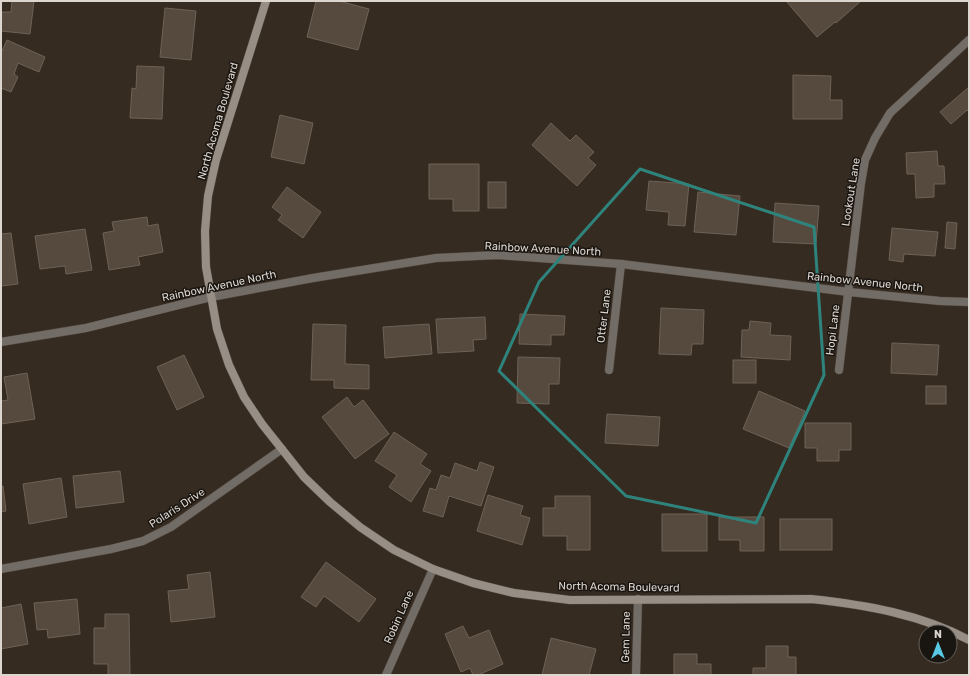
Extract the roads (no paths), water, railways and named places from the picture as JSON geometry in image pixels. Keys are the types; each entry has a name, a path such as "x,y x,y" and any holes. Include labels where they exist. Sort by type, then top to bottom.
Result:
{"main road":[{"name":"North Acoma Boulevard","path":"266,1 220,146 208,196 205,231 206,267 217,329 229,365 244,397 258,419 304,477 330,502 394,550 433,569 472,583 514,593 570,600 811,599 882,609 927,622 969,640"}],"street":[{"name":"Lookout Lane","path":"849,292 861,183 865,160 875,138 890,113 969,40"},
{"name":"Rainbow Avenue North","path":"1,342 86,328 211,297 313,278 436,258 498,255 621,264 849,292 940,301 969,302"},
{"name":"Otter Lane","path":"609,370 621,264"},
{"name":"Hopi Lane","path":"839,370 849,292"},
{"name":"Polaris Drive","path":"1,569 111,549 143,541 171,527 282,449"},
{"name":"Robin Lane","path":"386,675 433,569"},
{"name":"Gem Lane","path":"636,675 638,599"}]}
